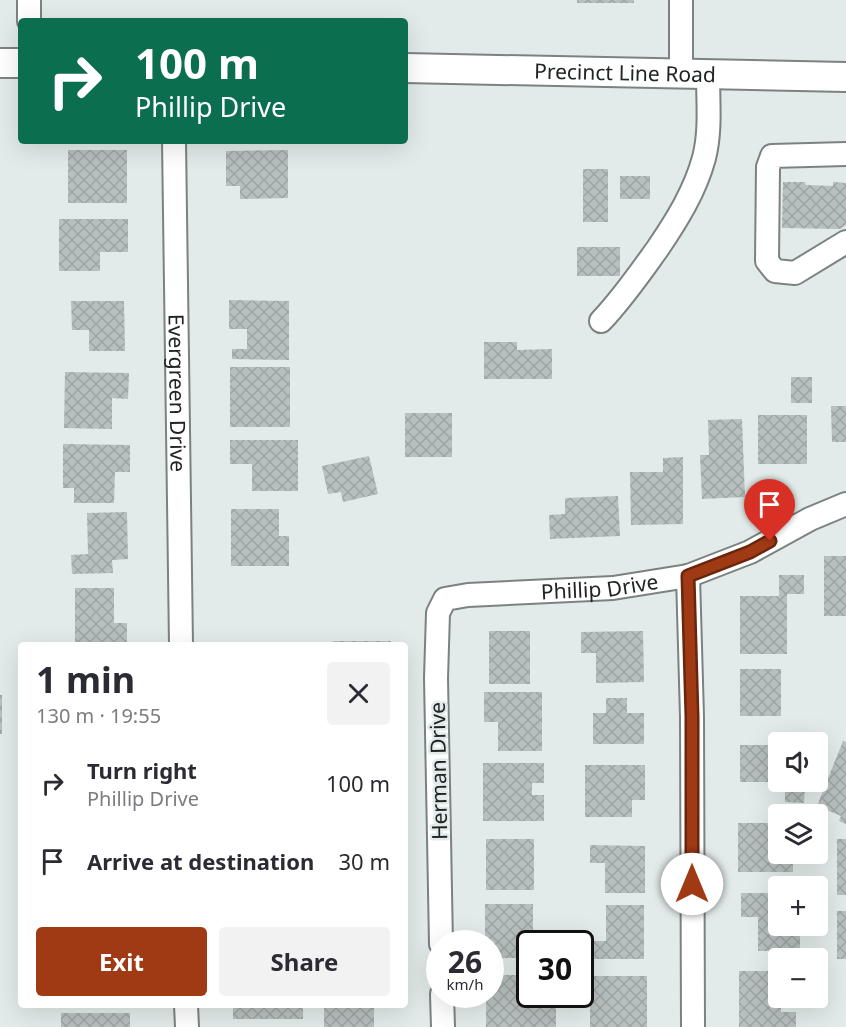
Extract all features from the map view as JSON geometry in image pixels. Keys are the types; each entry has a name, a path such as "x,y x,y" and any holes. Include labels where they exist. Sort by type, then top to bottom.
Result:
{"main road":[{"path":"0,63 18,63"},
{"name":"Precinct Line Road","path":"408,68 846,77"}],"street":[{"path":"29,0 29,18"},
{"path":"601,321 646,266 673,225 693,191 704,157 709,130 694,74 681,0"},
{"name":"Evergreen Drive","path":"174,144 181,642"},
{"path":"846,154 772,156 768,167 767,261 775,271 795,273 846,242"},
{"name":"Phillip Drive","path":"445,599 468,595 613,588 688,576 750,552 810,519 846,504"},
{"path":"688,576 692,717 693,1027"},
{"name":"Herman Drive","path":"441,930 436,678 438,613 445,599"},
{"path":"186,1008 187,1027"},
{"path":"442,1008 443,1027"}],"building":[{"path":"577,0 634,0 634,3 577,3"},
{"path":"68,150 127,150 127,203 68,203"},
{"path":"288,150 288,198 240,199 240,186 226,186 226,151"},
{"path":"583,169 608,169 608,222 583,222"},
{"path":"620,176 650,176 650,199 620,199"},
{"path":"783,182 833,186 833,182 846,183 846,225 840,229 782,228"},
{"path":"59,219 128,219 128,252 100,252 100,271 59,271"},
{"path":"577,247 620,247 620,276 577,276"},
{"path":"229,300 289,301 289,360 232,359 232,349 247,349 247,329 229,329"},
{"path":"71,301 124,301 125,351 89,351 89,330 72,330"},
{"path":"484,342 517,342 517,350 552,349 552,379 484,379"},
{"path":"230,367 290,367 290,427 230,427"},
{"path":"65,372 129,373 128,399 112,398 112,429 64,428"},
{"path":"791,377 812,377 812,403 791,403"},
{"path":"831,406 846,406 846,442 832,442"},
{"path":"405,413 452,413 452,457 405,457"},
{"path":"758,415 807,415 807,464 758,464"},
{"path":"742,419 745,497 702,499 700,455 709,455 708,420"},
{"path":"230,440 298,440 298,491 252,491 252,464 230,464"},
{"path":"63,444 130,445 130,472 115,472 114,503 74,503 74,488 63,488"},
{"path":"369,456 378,494 343,502 341,492 328,494 322,466"},
{"path":"683,457 683,524 631,525 630,472 663,472 663,458"},
{"path":"618,496 620,536 550,539 549,515 565,514 565,498"},
{"path":"231,509 279,509 279,536 289,536 289,566 231,566"},
{"path":"127,512 128,559 112,560 113,573 72,574 71,555 88,554 87,513"},
{"path":"824,556 846,556 846,616 824,616"},
{"path":"779,575 804,575 804,594 787,594 787,654 740,654 740,596 779,596"},
{"path":"75,588 114,588 114,623 127,623 127,642 75,642"},
{"path":"489,631 530,631 530,684 489,684"},
{"path":"643,631 644,682 596,683 596,653 581,653 581,632"},
{"path":"333,641 391,641 391,642"},
{"path":"740,669 781,669 781,716 740,716"},
{"path":"484,692 542,692 542,751 498,751 498,722 484,722"},
{"path":"0,695 2,695 2,734 0,734"},
{"path":"606,698 627,698 627,713 644,713 644,744 593,744 593,713 606,713"},
{"path":"843,741 846,742 846,824 839,821 841,816 828,811 828,804 818,804 823,792 828,792 828,778"},
{"path":"740,745 768,745 768,782 740,782"},
{"path":"483,763 544,763 544,783 532,783 532,795 544,795 544,821 483,821"},
{"path":"585,765 645,765 645,800 632,800 632,817 585,817"},
{"path":"785,792 805,792 804,803 785,802"},
{"path":"738,823 768,823 768,864 793,864 793,872 738,872"},
{"path":"486,839 534,839 534,890 486,890"},
{"path":"837,839 846,839 846,895 837,895"},
{"path":"590,845 645,846 645,893 605,893 605,863 590,863"},
{"path":"741,893 768,893 768,936 800,936 800,948 768,948 768,951 758,951 758,917 741,917"},
{"path":"485,904 533,904 533,930 516,930 516,958 504,958 504,930 485,930"},
{"path":"606,905 644,905 644,959 594,959 594,941 606,941"},
{"path":"837,911 846,911 846,959 837,959"},
{"path":"739,971 768,971 768,1008 781,1008 781,1012 796,1012 796,1027 739,1027"},
{"path":"504,975 516,975 516,1008 556,1008 556,1027 486,1027 486,1008 504,1008"},
{"path":"594,976 647,976 647,1027 590,1027 590,1008 594,1008"},
{"path":"233,1008 303,1008 303,1019 233,1019"},
{"path":"324,1008 374,1008 374,1027 324,1027"},
{"path":"61,1013 130,1013 130,1027 61,1027"}],"route":[{"path":"692,884 692,717 688,576 750,552 770,541"}]}
